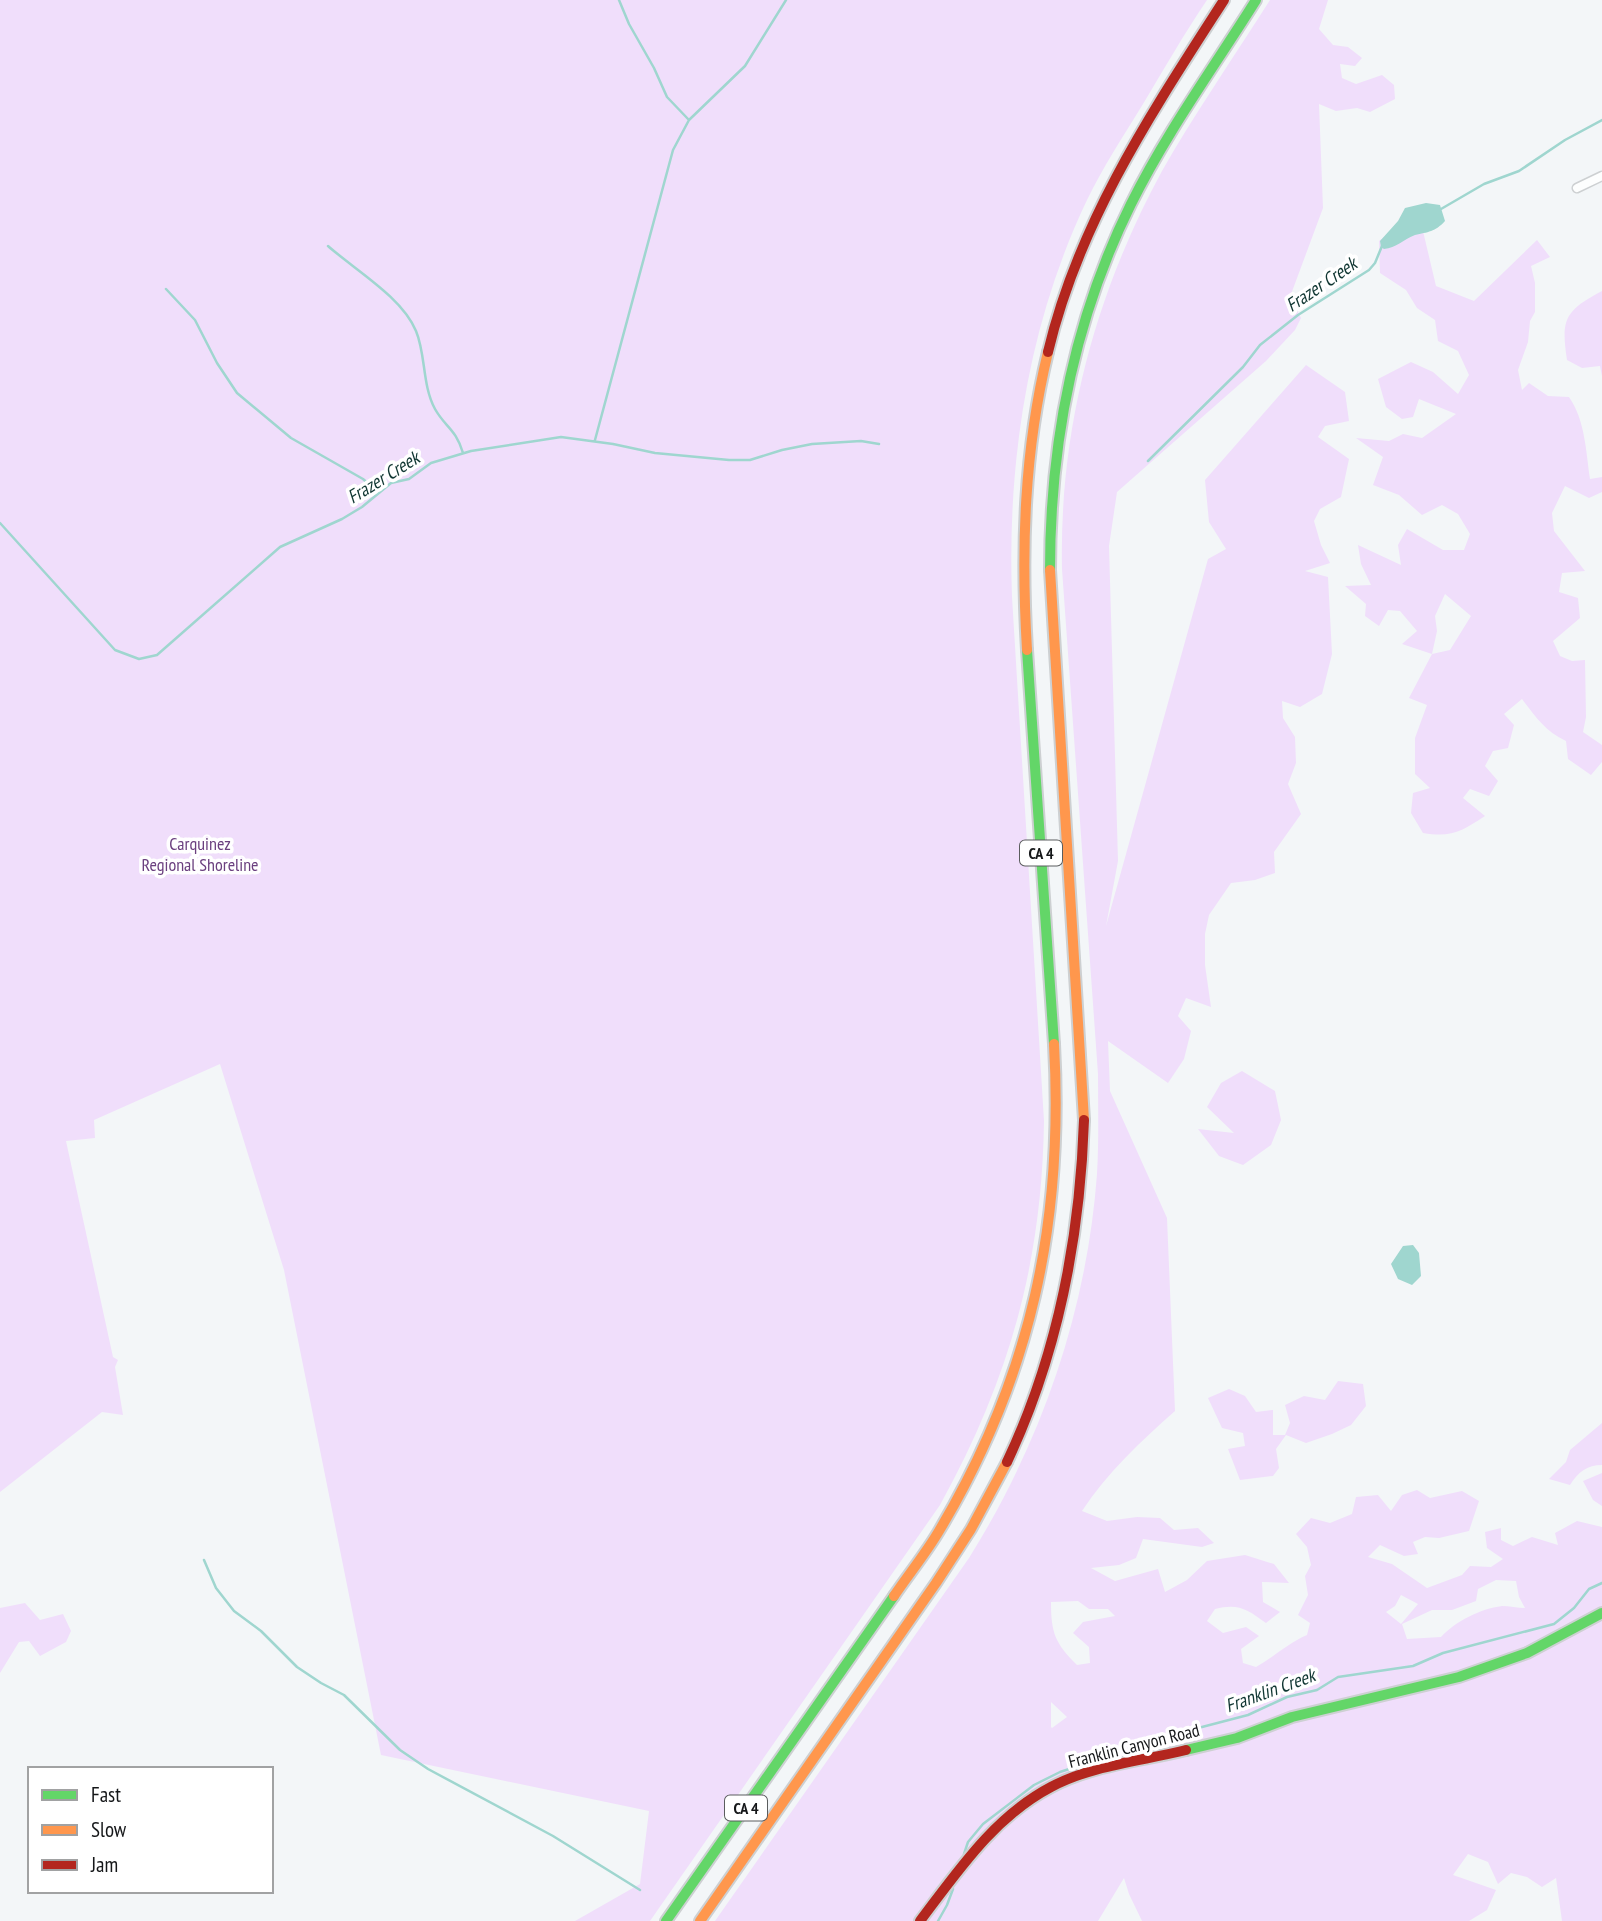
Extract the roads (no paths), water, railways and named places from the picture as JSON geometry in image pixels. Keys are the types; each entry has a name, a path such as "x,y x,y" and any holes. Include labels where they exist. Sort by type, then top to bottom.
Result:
{"main road":[{"name":"CA 4","path":"666,1921 943,1524 993,1429 1027,1336 1048,1241 1057,1134 1055,1065 1023,576 1024,497 1030,438 1052,333 1081,248 1124,160 1224,0"},
{"name":"CA 4","path":"700,1921 970,1531 1016,1443 1056,1332 1076,1236 1084,1116 1050,585 1050,506 1057,438 1078,343 1092,295 1114,240 1169,136 1256,0"},
{"name":"Franklin Canyon Road","path":"920,1921 982,1840 1026,1803 1052,1786 1099,1769 1225,1741 1292,1717 1459,1677 1527,1653 1602,1613"}],"street":[{"path":"1577,188 1602,176"}],"waterway":[{"path":"619,0 667,97 689,120"},
{"path":"595,440 673,150 689,120 745,66 786,0"},
{"name":"Frazer Creek","path":"1441,209 1484,184 1519,171 1565,140 1602,120"},
{"path":"328,246 389,295 409,319 419,340 431,400 454,433 463,453"},
{"name":"Frazer Creek","path":"1148,461 1243,367 1260,345 1298,315 1369,270 1382,246"},
{"path":"166,289 195,320 217,363 237,393 291,438 363,479 379,493"},
{"name":"Frazer Creek","path":"0,523 115,650 139,659 157,655 280,547 342,519 362,507 391,483 409,479 431,463 471,451 561,437 655,453 750,460 812,444 861,441 879,444"},
{"path":"204,1560 216,1588 234,1611 261,1631 297,1667 344,1695 400,1750 428,1769 553,1836 640,1890"},
{"name":"Franklin Creek","path":"964,1854 968,1842 983,1824 1034,1785 1060,1772 1179,1733 1248,1715 1287,1697 1317,1690 1338,1677 1413,1666 1443,1653 1554,1624 1574,1608 1589,1589 1602,1583"},
{"name":"Franklin Creek","path":"938,1921 953,1889"}],"park label":[{"name":"Carquinez Regional Shoreline","path":"200,854"}]}
